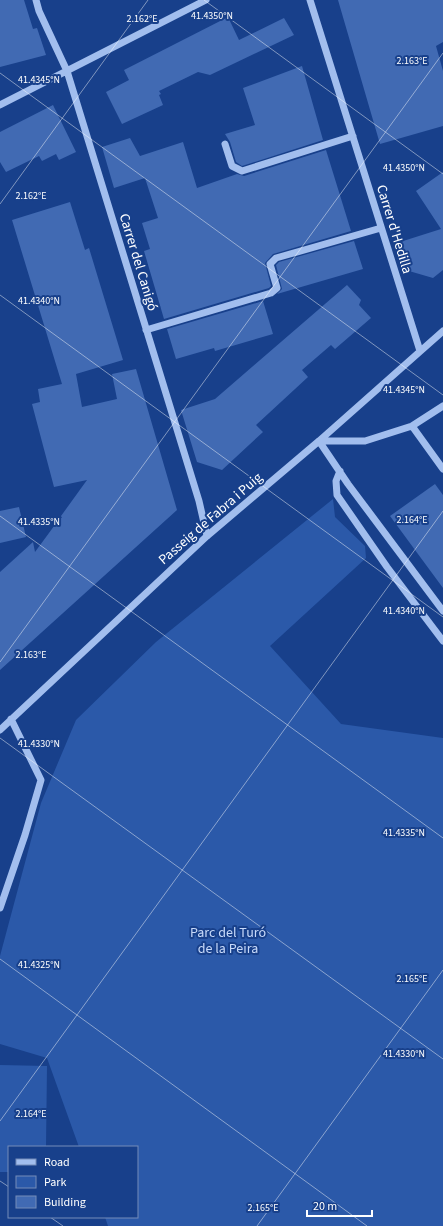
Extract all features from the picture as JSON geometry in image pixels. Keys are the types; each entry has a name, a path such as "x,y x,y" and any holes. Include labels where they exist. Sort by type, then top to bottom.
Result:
{"street":[{"name":"Carrer del Canigó","path":"36,0 39,11 67,71 199,501 207,536"},
{"path":"0,105 206,0"},
{"name":"Carrer d'Hedilla","path":"310,0 420,351"},
{"path":"225,144 232,166 242,171 353,136"},
{"path":"146,330 271,293 277,288 270,264 276,258 381,228"},
{"name":"Passeig de Fabra i Puig","path":"0,730 207,536 319,441 443,331"},
{"path":"319,441 366,442 412,426 443,406"},
{"path":"412,426 443,468"},
{"path":"319,441 340,472 443,611"},
{"path":"340,472 336,481 337,495 387,567 443,641"},
{"path":"0,908 31,818 41,780 11,719"}],"green space":[{"name":"Parc del Turó de la Peira","path":"333,499 335,517 365,546 366,558 270,646 341,724 443,738 443,1226 108,1226 105,1218 138,1218 138,1146 79,1146 47,1058 0,1044 0,956 41,803 76,720 156,642"},
{"path":"0,1065 47,1066 46,1146 8,1146 8,1172 0,1172"}],"building":[{"path":"0,0 24,0 33,29 37,28 46,55 0,67"},
{"path":"338,0 443,0 443,42 436,46 443,71 443,126 380,144"},
{"path":"228,17 239,40 284,18 294,35 210,75 198,72 159,91 163,105 122,124 106,92 129,80 124,70"},
{"path":"302,66 323,140 242,166 236,162 230,142 225,134 255,125 243,88"},
{"path":"53,105 76,152 59,160 56,154 42,161 39,156 6,172 0,162 0,132"},
{"path":"130,138 140,156 183,142 197,188 237,174 244,176 326,150 351,231 273,254 265,263 271,286 269,288 164,319 144,251 150,249 142,223 158,218 145,178 114,188 102,147"},
{"path":"443,172 443,270 433,278 409,271 400,242 441,229 416,191"},
{"path":"70,202 85,250 89,248 123,360 76,374 82,407 117,399 112,374 136,369 177,510 0,670 0,572 33,542 35,552 60,518 62,518 61,516 87,480 54,487 32,404 40,402 38,389 62,384 12,220"},
{"path":"354,241 363,269 277,294 282,289 276,265 279,262"},
{"path":"347,285 361,300 359,305 371,318 335,349 331,345 302,370 308,377 256,425 263,432 222,470 197,462 181,410 215,399"},
{"path":"263,301 273,334 215,351 214,348 176,359 167,329"},
{"path":"435,484 443,495 443,588 390,516"},
{"path":"19,507 26,537 0,543 0,511"}]}
